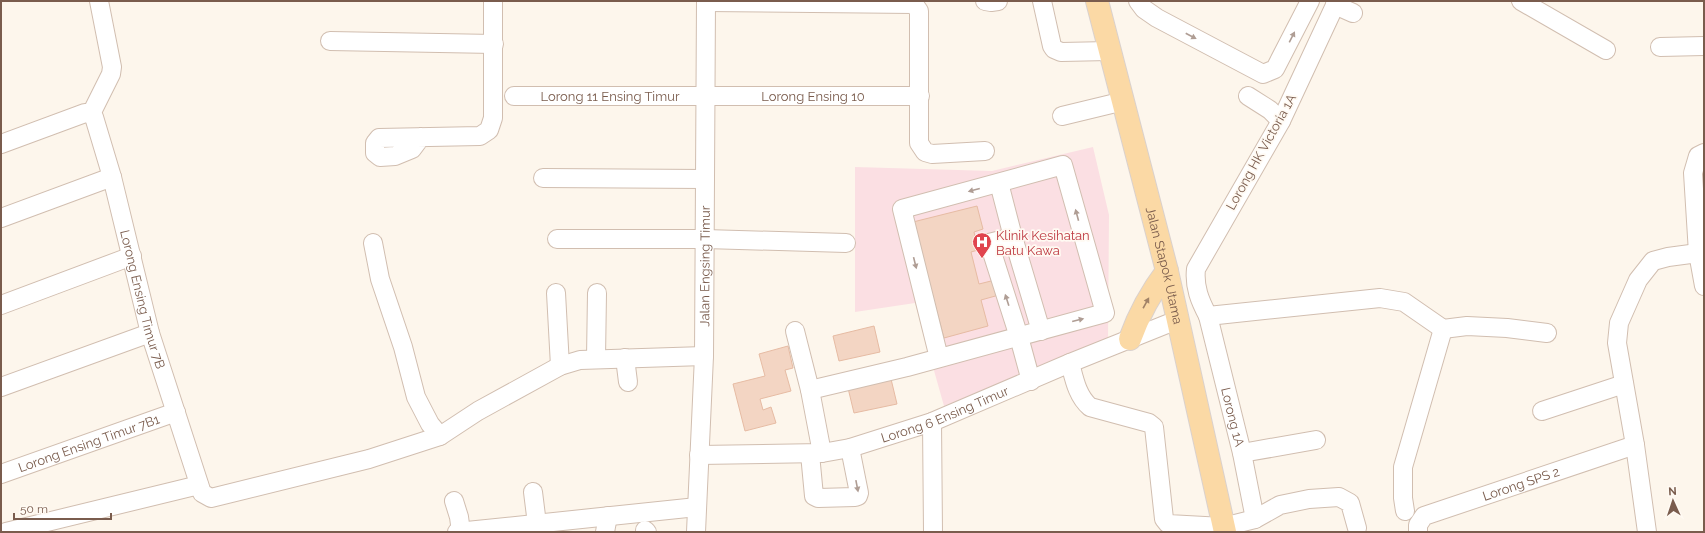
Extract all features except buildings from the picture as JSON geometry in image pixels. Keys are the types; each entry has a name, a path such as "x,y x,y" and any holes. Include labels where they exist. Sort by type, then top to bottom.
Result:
{"main road":[{"name":"Jalan Stapok Utama","path":"1097,1 1167,271 1224,530"},
{"path":"1130,339 1136,321 1156,284 1167,271"}],"street":[{"path":"1,144 86,113 91,114 111,74 112,67 98,1"},
{"path":"421,137 480,136 489,130 493,118 493,1"},
{"path":"706,1 914,4 919,11 920,96 918,144 925,152 932,154 985,151"},
{"name":"Jalan Engsing Timur","path":"696,532 704,356 706,1"},
{"path":"985,1 998,1"},
{"path":"1042,1 1054,50 1061,52 1109,51"},
{"path":"1138,1 1144,9 1157,18 1264,74 1275,69 1310,1"},
{"path":"1521,1 1606,50"},
{"path":"1336,3 1353,13"},
{"name":"Lorong HK Victoria 1A","path":"1205,310 1197,291 1196,270 1281,122 1336,3"},
{"path":"330,41 494,44"},
{"path":"1660,47 1704,46"},
{"name":"Lorong 11 Ensing Timur","path":"514,96 706,96"},
{"name":"Lorong Ensing 10","path":"706,96 920,96"},
{"path":"1248,96 1270,110 1281,122"},
{"path":"1062,116 1124,101"},
{"name":"Lorong Ensing Timur 7B","path":"91,114 94,117 112,177 150,333 199,485"},
{"path":"1704,153 1698,156 1693,173 1698,253 1704,280"},
{"path":"810,390 939,358 1105,313 1063,165 902,209 939,358"},
{"path":"1,218 112,177"},
{"path":"543,178 705,179"},
{"path":"999,183 1040,331"},
{"path":"1013,237 989,243 1031,380"},
{"path":"557,239 705,239 846,243"},
{"path":"373,243 380,279 403,347 416,397 430,424 440,436"},
{"path":"1647,532 1635,446 1617,343 1620,323 1638,280 1653,260 1698,253"},
{"path":"1,305 132,256"},
{"path":"556,293 560,366"},
{"path":"596,358 597,293"},
{"path":"1205,310 1380,298 1404,302 1443,329 1468,326 1507,328 1547,334"},
{"name":"Lorong 1A","path":"1205,310 1242,453 1255,519"},
{"name":"Lorong 6 Ensing Timur","path":"699,455 816,453 850,448 932,422 1070,363 1177,320"},
{"path":"1406,511 1403,467 1443,329"},
{"path":"795,331 810,390 816,453 814,496 818,498 858,496 859,493 850,448"},
{"path":"1,387 150,333"},
{"path":"6,532 199,485 202,493 211,498 369,459 440,436 478,411 560,366 580,360 596,358 704,356"},
{"path":"625,358 628,382"},
{"path":"1070,363 1076,385 1085,403 1090,407 1149,423 1154,427 1164,519 1168,524 1224,530 1255,519 1280,505 1309,499 1339,497 1350,503 1357,528"},
{"path":"1542,411 1624,384"},
{"name":"Lorong Ensing Timur 7B1","path":"1,474 176,412"},
{"path":"932,422 933,532"},
{"path":"1242,453 1316,440"},
{"name":"Lorong SPS 2","path":"1418,532 1418,525 1424,516 1635,446"},
{"path":"533,492 537,524"},
{"path":"454,501 459,516 461,532"},
{"path":"457,532 537,524 563,526 606,524 697,507"}],"shaded area":[{"name":"Klinik Kesihatan Batu Kawa","path":"1093,147 1109,215 1108,342 944,406 915,303 855,312 855,167 992,171"}],"place":[{"name":"Klinik Kesihatan Batu Kawa","path":"982,259"}]}
